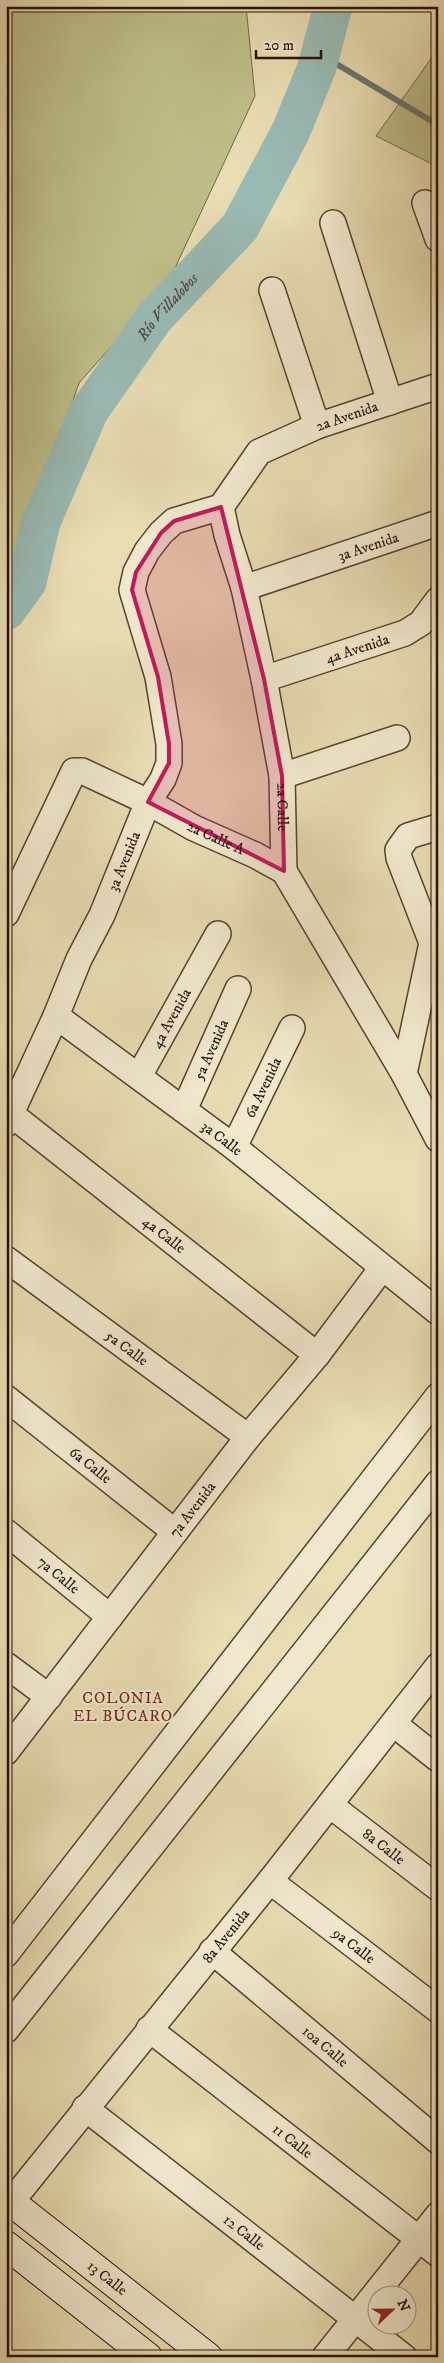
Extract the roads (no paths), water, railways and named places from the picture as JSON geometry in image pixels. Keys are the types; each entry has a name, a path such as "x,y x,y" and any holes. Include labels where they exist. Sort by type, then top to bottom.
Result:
{"main road":[{"name":"13 Calle","path":"9,2200 208,2357"},
{"path":"6,2245 148,2357"}],"street":[{"path":"425,203 438,239"},
{"path":"333,223 390,402"},
{"path":"272,290 317,426"},
{"name":"2a Avenida","path":"221,507 259,452 317,426 438,386"},
{"name":"2a Calle","path":"221,507 227,535 244,588 264,679 282,776 284,872 404,1074 438,1139"},
{"name":"3a Avenida","path":"9,1119 102,914 148,802 169,763 169,744 158,677 132,590 140,565 160,533 174,521 221,507"},
{"name":"3a Avenida","path":"244,588 438,524"},
{"name":"4a Avenida","path":"264,679 405,634 421,623 438,600"},
{"path":"282,776 397,738"},
{"name":"2a Calle A","path":"6,914 74,771 82,771 148,802 194,828 255,855 284,872"},
{"path":"404,1074 435,942 399,858 398,850 408,836 438,826"},
{"name":"4a Avenida","path":"139,1076 218,934"},
{"name":"5a Avenida","path":"184,1110 238,988"},
{"name":"3a Calle","path":"56,1016 234,1147 438,1312"},
{"name":"6a Avenida","path":"234,1147 292,1028"},
{"name":"4a Calle","path":"9,1119 317,1355"},
{"name":"5a Calle","path":"6,1259 248,1437"},
{"name":"7a Avenida","path":"6,1752 248,1437 317,1355 382,1268"},
{"path":"6,1954 438,1396"},
{"name":"6a Calle","path":"6,1398 175,1532"},
{"path":"6,2030 438,1483"},
{"name":"7a Calle","path":"6,1532 110,1617"},
{"path":"6,1666 49,1697"},
{"name":"8a Avenida","path":"9,2200 270,1880 438,1666"},
{"path":"394,1724 438,1759"},
{"name":"8a Calle","path":"330,1804 438,1888"},
{"name":"9a Calle","path":"270,1880 438,2010"},
{"name":"10a Calle","path":"212,1951 438,2141"},
{"name":"11 Calle","path":"150,2028 438,2254"},
{"name":"12 Calle","path":"85,2108 404,2357"},
{"path":"325,2357 438,2215"}],"waterway":[{"name":"Río Villalobos","path":"6,611 27,582 41,522 89,411 154,318 240,227 291,131 317,67 333,6"},
{"path":"320,54 438,125"}],"district":[{"name":"COLONIA EL BÚCARO","path":"123,1706"}]}
